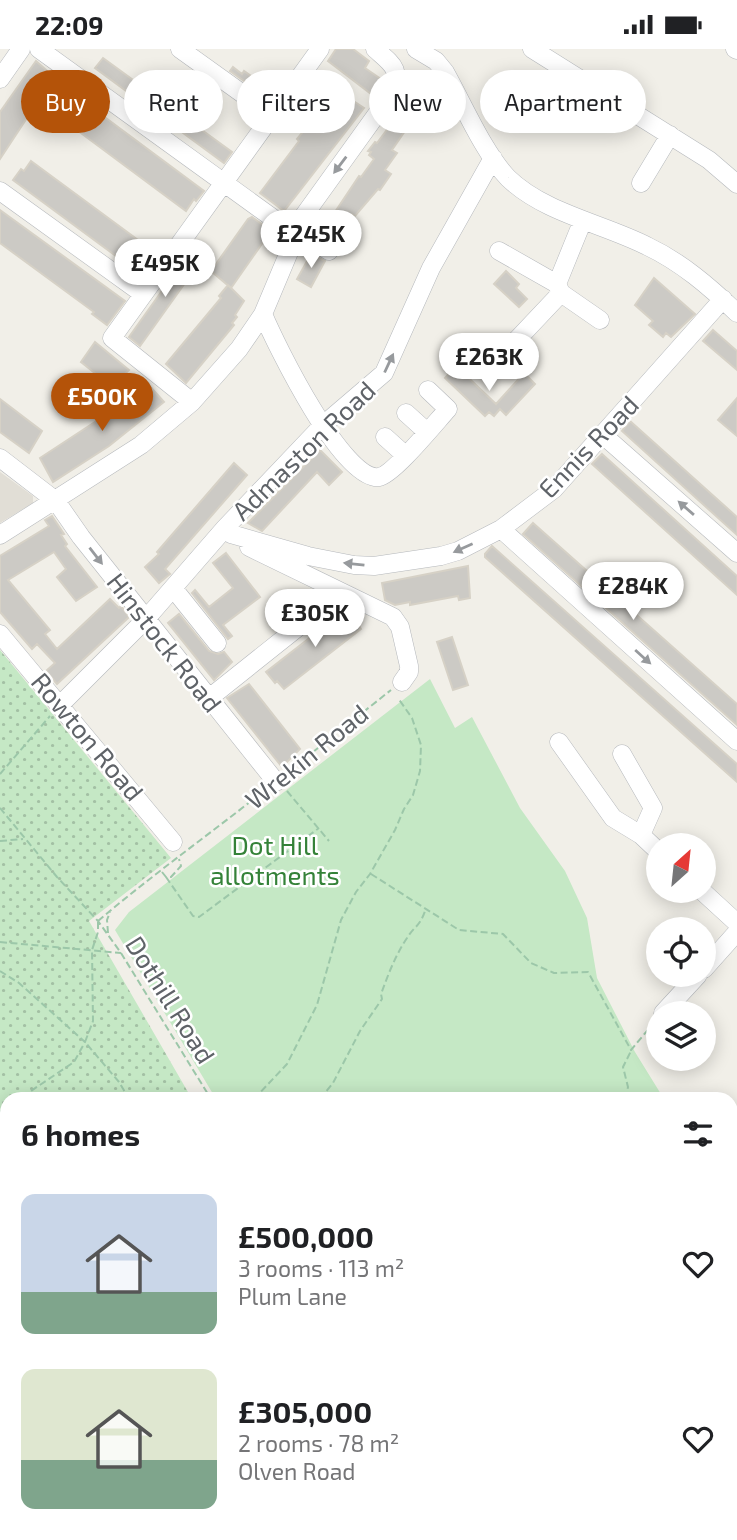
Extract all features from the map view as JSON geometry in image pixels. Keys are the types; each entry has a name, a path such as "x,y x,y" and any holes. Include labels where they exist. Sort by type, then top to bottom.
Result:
{"street":[{"path":"0,79 21,49"},
{"path":"39,49 292,233 304,236 329,251"},
{"path":"180,49 237,90"},
{"path":"305,70 320,49"},
{"path":"0,535 141,445 192,402 239,349 263,314 292,245 292,233 392,93 396,82 395,70 376,49"},
{"path":"416,49 440,55 445,72 493,158 510,180 583,220 661,253 737,312"},
{"path":"532,49 709,160 737,184"},
{"path":"192,402 112,338 259,133"},
{"path":"641,183 670,135"},
{"name":"Admaston Road","path":"60,705 145,619 225,528 323,426 384,373 431,268 493,158"},
{"path":"0,191 143,294"},
{"path":"511,346 559,288 583,220"},
{"path":"499,251 559,288 600,320"},
{"name":"Ennis Road","path":"225,528 231,534 308,556 354,565 374,566 458,551 501,529 554,489 723,299"},
{"path":"263,314 276,344 323,426 359,470 369,476 385,475 448,409 428,390"},
{"path":"406,413 426,432"},
{"path":"603,435 737,553"},
{"path":"385,437 405,455"},
{"name":"Hinstock Road","path":"0,458 56,501 145,619 276,782"},
{"path":"501,529 737,741"},
{"path":"245,538 245,543 250,548 393,618 400,627 406,677"},
{"path":"173,589 217,643"},
{"path":"208,699 341,593"},
{"name":"Rowton Road","path":"0,633 176,850"},
{"path":"559,742 613,818 646,840"},
{"path":"622,754 653,808 641,835"},
{"path":"715,903 737,923"},
{"path":"716,956 737,932"},
{"path":"674,1001 687,987"}],"path":[{"path":"260,1092 287,1063 317,1005 341,920 356,891 370,874 413,795 420,771 421,745 412,718 398,698 406,677"},
{"name":"Wrekin Road","path":"98,921 161,871 176,850 276,782 384,696"},
{"path":"0,774 29,737 60,705"},
{"path":"276,782 287,790 329,841"},
{"name":"Dothill Road","path":"0,808 57,877 98,921 121,953 207,1092"},
{"path":"161,871 193,916 199,917 318,828"},
{"path":"0,841 25,838"},
{"path":"166,877 171,877 181,866 176,850"},
{"path":"370,874 459,930 503,934 531,963 554,973 588,972 631,1050"},
{"path":"326,1092 360,1031 382,999 381,994 395,957 409,934 420,925 426,909"},
{"path":"108,935 107,920 111,910"},
{"path":"29,1092 74,1062 85,1042 93,1021 92,950 98,932 98,921"},
{"path":"0,942 121,953"},
{"path":"0,971 19,983 85,1042 125,1092"},
{"path":"627,1092 623,1067 631,1050 646,1033"}],"shaded area":[{"path":"0,472 33,496 33,503 0,523"}],"green space":[{"path":"0,650 171,858 89,921 188,1092 0,1092"},
{"name":"Dot Hill allotments","path":"430,679 455,728 472,717 520,808 565,871 587,918 597,978 635,1052 660,1092 212,1092 115,930 129,912"}],"building":[{"path":"336,49 353,49 369,61 365,68 369,71 369,92 355,82 355,70 340,70 328,61"},
{"path":"103,58 124,73 124,89 110,79 110,70 95,68"},
{"path":"36,61 46,70 30,70"},
{"path":"233,67 237,70 237,76 230,71"},
{"path":"21,82 21,127 0,159 0,112"},
{"path":"355,102 364,108 355,120"},
{"path":"110,121 204,191 186,211 81,133 110,133"},
{"path":"183,133 206,133 232,152 224,163"},
{"path":"302,133 345,133 284,211 260,193 299,141 297,139"},
{"path":"384,133 404,133 392,150 397,153 385,170 391,174 355,216 352,214 337,235 342,238 338,244 321,233 359,176 361,177 374,159 368,151"},
{"path":"31,161 157,254 143,276 13,180"},
{"path":"0,210 125,301 107,325 92,314 94,312 0,243"},
{"path":"252,217 271,231 231,288 211,271"},
{"path":"189,253 200,262 140,346 129,337"},
{"path":"311,254 325,261 311,287 297,279"},
{"path":"506,271 519,284 516,288 527,299 519,307 494,284"},
{"path":"654,278 695,314 671,337 666,333 663,337 649,325 653,321 635,305"},
{"path":"228,285 244,301 235,315 237,317 232,323 234,325 186,383 166,364 221,298 219,296"},
{"path":"713,330 737,351 737,370 703,341"},
{"path":"95,342 129,370 111,386 81,362"},
{"path":"456,366 496,404 524,373 535,384 506,415 500,409 494,416 489,412 485,416 445,378"},
{"path":"146,382 164,402 109,446 53,482 40,458 101,418"},
{"path":"737,398 737,436 718,420"},
{"path":"0,399 42,431 29,453 0,432"},
{"path":"630,421 737,517 737,535 622,431"},
{"path":"320,450 342,472 329,485 317,472 262,531 248,523"},
{"path":"602,454 737,576 737,595 592,464"},
{"path":"234,463 247,475 165,569 170,574 159,583 145,567 159,554 157,552"},
{"path":"52,516 64,534 61,535 67,544 65,546 97,587 76,601 57,577 66,569 54,552 8,580 50,630 45,634 57,649 110,599 119,608 121,606 129,617 57,684 46,671 55,663 37,644 32,649 0,612 0,556 49,526 45,520"},
{"path":"533,523 737,704 737,725 523,534"},
{"path":"492,546 737,764 737,782 485,557"},
{"path":"226,553 260,597 223,625 232,636 228,639 192,593 195,590 209,607 233,588 213,563"},
{"path":"468,566 470,598 459,600 458,596 410,605 410,602 395,605 385,600 382,583"},
{"path":"348,608 361,629 284,689 277,681 275,683 266,672"},
{"path":"179,614 209,651 218,654 224,652 232,662 214,680 168,623"},
{"path":"452,637 468,685 453,690 437,642"},
{"path":"249,684 300,749 282,767 227,698"}]}
